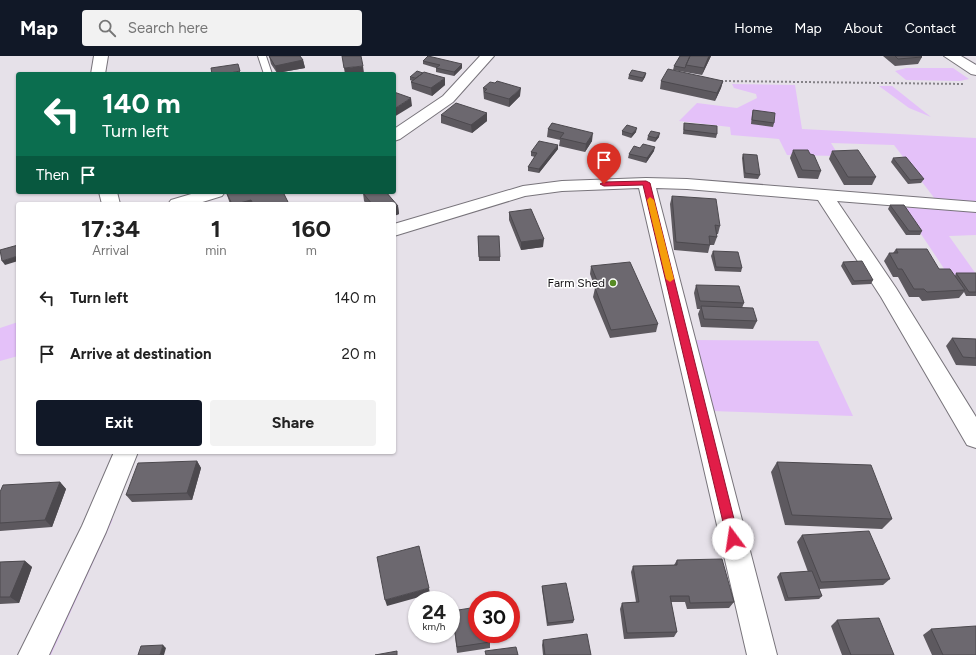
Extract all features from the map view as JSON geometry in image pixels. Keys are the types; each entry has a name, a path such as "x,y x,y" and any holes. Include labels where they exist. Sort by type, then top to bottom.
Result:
{"street":[{"path":"98,72 102,56"},
{"path":"396,135 448,99 487,56"},
{"path":"951,56 976,71"},
{"path":"646,183 762,655"},
{"path":"396,229 523,191 562,186 646,183 976,207"},
{"path":"184,202 210,194"},
{"path":"824,196 889,293 976,438"},
{"path":"32,655 93,532 125,454"}],"lane":[{"path":"262,56 267,72"}],"path":[{"path":"720,81 968,84"}],"shaded area":[{"path":"906,68 953,68 969,79 960,81 906,80 895,71"},
{"path":"732,84 795,85 802,129 976,138 976,202 935,199 894,145 831,143 839,156 787,155 779,139 731,135 730,127 679,121 697,103 737,108 757,98 756,94 734,88"},
{"path":"879,86 892,86 931,117 909,108"},
{"path":"903,207 976,212 976,235 949,236 976,274 949,276"},
{"path":"16,323 16,357 0,361 0,328"},
{"path":"691,340 818,341 853,416 711,411"},
{"path":"106,519 113,519 51,655 41,655"}],"building":[{"path":"269,56 300,56 303,60 275,66"},
{"path":"342,56 361,56 363,66 344,68"},
{"path":"428,56 462,64 454,72 436,68 440,65 423,61"},
{"path":"680,56 690,56 685,68 674,66"},
{"path":"690,56 709,56 704,68 686,65"},
{"path":"895,56 921,56 922,57 898,59"},
{"path":"238,64 240,71 212,72 211,68"},
{"path":"668,69 723,81 717,93 661,81"},
{"path":"632,70 646,73 643,78 629,75"},
{"path":"417,71 423,73 416,78 410,77"},
{"path":"424,72 445,78 431,88 411,82"},
{"path":"497,81 521,88 509,99 484,92 487,89 483,88 490,82 495,83"},
{"path":"396,93 411,98 396,108"},
{"path":"456,103 487,113 471,125 441,115"},
{"path":"753,110 775,113 774,123 752,120"},
{"path":"552,123 593,133 586,144 560,138 564,133 548,129"},
{"path":"684,123 717,126 717,134 684,130"},
{"path":"627,125 637,128 632,134 622,131"},
{"path":"651,131 660,133 656,138 648,136"},
{"path":"539,141 558,145 539,169 528,167 537,153 531,152"},
{"path":"643,144 655,147 647,158 629,154 634,146 640,148"},
{"path":"793,150 808,150 810,154 814,155 821,171 802,170"},
{"path":"858,150 876,177 848,177 832,151"},
{"path":"743,154 757,155 760,175 745,173"},
{"path":"906,157 924,179 910,180 893,158"},
{"path":"227,194 284,194 288,202 252,202 251,200 244,202 231,202"},
{"path":"364,194 388,194 395,202 370,202"},
{"path":"672,196 716,199 720,226 715,225 717,237 709,236 710,245 676,242"},
{"path":"890,205 904,205 922,231 909,231"},
{"path":"531,209 544,239 521,242 509,212"},
{"path":"478,236 499,236 500,257 479,257"},
{"path":"16,246 16,257 2,261 0,250"},
{"path":"896,249 927,249 939,269 950,269 965,290 927,292 924,289 914,289 902,269 898,269 889,253 898,253"},
{"path":"713,251 738,252 742,268 716,267"},
{"path":"862,261 873,280 854,281 843,262"},
{"path":"630,262 658,324 611,330 595,288 600,288 591,266"},
{"path":"956,273 976,273 976,292 969,292"},
{"path":"696,285 739,286 744,303 700,301"},
{"path":"701,306 753,308 757,321 704,319"},
{"path":"952,338 976,339 976,358 963,357"},
{"path":"197,461 187,493 126,495 138,463"},
{"path":"777,462 871,465 892,519 792,515"},
{"path":"60,482 45,520 0,523 0,492 3,485"},
{"path":"869,531 890,579 821,582 802,535"},
{"path":"419,546 429,588 418,591 408,591 408,594 385,600 377,557"},
{"path":"722,559 734,602 690,603 689,596 670,596 677,632 627,633 622,603 639,602 633,566 677,565 677,560"},
{"path":"25,561 10,597 0,597 0,562"},
{"path":"812,571 822,596 788,598 780,573"},
{"path":"566,583 574,620 548,623 542,586"},
{"path":"468,608 468,643 483,643 457,647 456,643 460,643 460,610"},
{"path":"879,618 894,655 851,655 837,620"},
{"path":"976,626 976,655 943,655 931,629"},
{"path":"587,634 591,655 545,655 543,640"},
{"path":"163,645 160,655 138,655 141,646"},
{"path":"516,647 518,655 486,655 485,651"},
{"path":"397,651 397,655 375,655"}],"slow traffic":[{"path":"650,200 670,279"}],"place":[{"name":"Farm Shed","path":"613,283"}],"route":[{"path":"604,184 646,183 733,539"}]}
